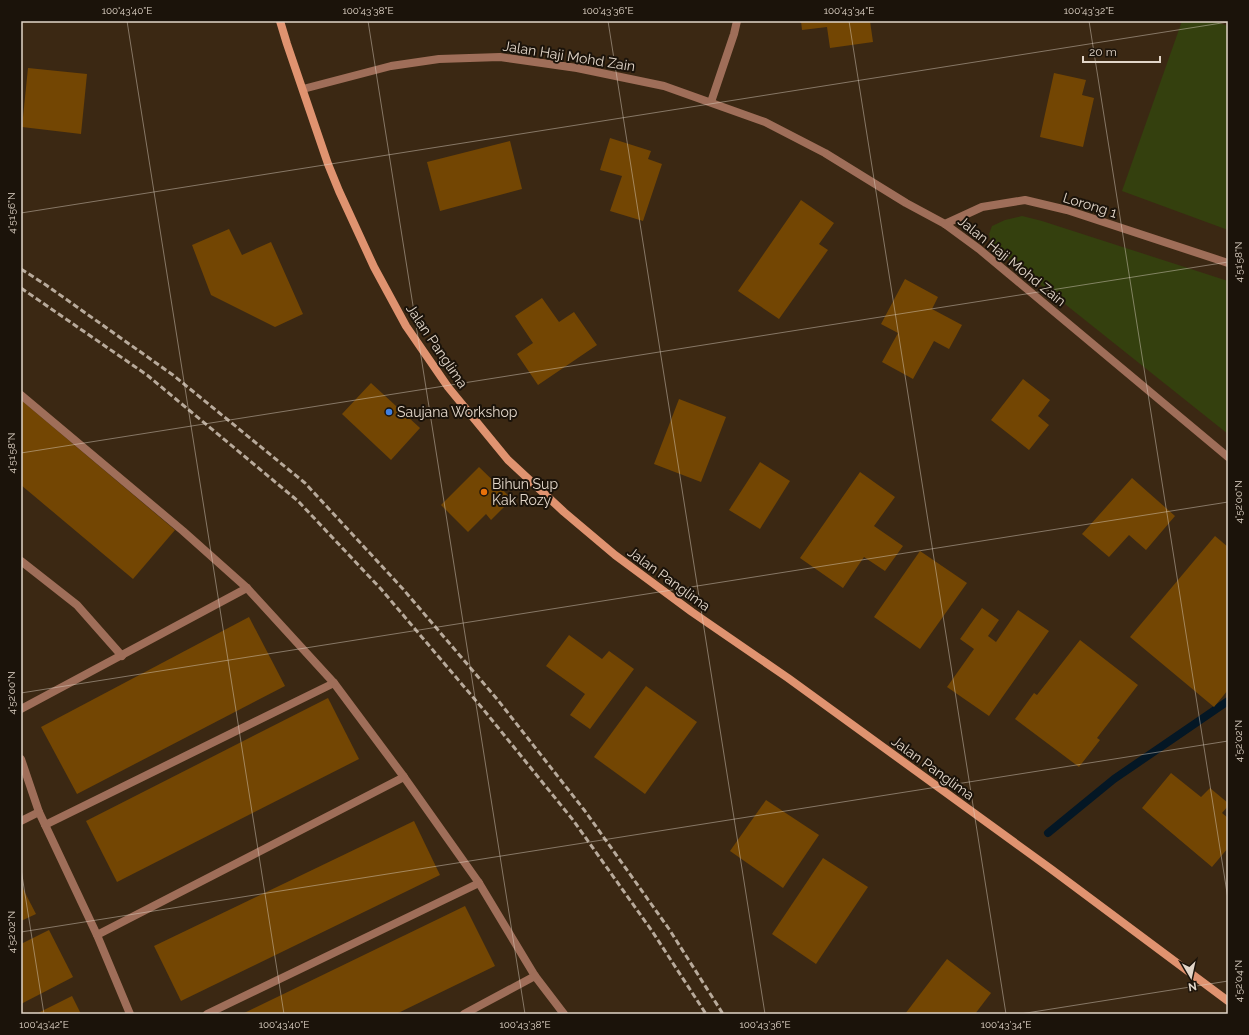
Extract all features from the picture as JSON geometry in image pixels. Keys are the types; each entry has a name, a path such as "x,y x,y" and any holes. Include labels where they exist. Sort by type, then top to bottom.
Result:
{"main road":[{"name":"Jalan Panglima","path":"280,21 339,191 374,267 406,326 448,387 508,460 564,512 620,559 692,612 788,678 1051,869 1228,1001"}],"street":[{"path":"711,102 737,21"},
{"name":"Jalan Haji Mohd Zain","path":"303,89 391,66 439,59 500,57 577,68 664,86 764,122 825,153 906,203 945,224 980,249 1228,457"},
{"name":"Lorong 1","path":"945,224 982,207 1025,200 1067,210 1228,263"},
{"path":"21,395 183,531 247,588 334,683 404,777 479,884 536,976 564,1014"},
{"path":"21,561 77,605 122,656"},
{"path":"21,709 247,588"},
{"path":"45,824 334,683"},
{"path":"21,759 39,812 97,935 130,1014"},
{"path":"97,935 404,777"},
{"path":"21,821 39,812"},
{"path":"207,1014 479,884"},
{"path":"464,1014 536,976"}],"green space":[{"path":"1182,21 1213,21 1228,26 1228,230 1122,191"},
{"path":"1022,216 1042,221 1228,281 1228,434 992,246 989,234 992,226 1005,220"}],"building":[{"path":"801,21 870,21 873,42 830,48 827,27 802,30"},
{"path":"28,68 87,74 81,134 22,127"},
{"path":"1054,73 1086,80 1082,95 1094,98 1083,147 1040,137"},
{"path":"610,138 651,151 648,159 662,164 643,221 610,211 622,176 600,170"},
{"path":"510,141 522,189 440,211 427,162"},
{"path":"801,200 834,223 819,244 828,250 779,319 738,291"},
{"path":"229,229 242,255 271,242 303,314 275,327 211,295 192,245"},
{"path":"905,279 938,297 932,309 962,325 949,349 934,341 913,379 882,362 898,333 881,324"},
{"path":"542,298 559,322 574,312 597,345 538,385 517,354 533,343 515,316"},
{"path":"1023,379 1050,400 1038,416 1049,425 1029,450 991,420"},
{"path":"371,383 420,428 391,460 342,414"},
{"path":"679,399 726,417 701,482 654,464"},
{"path":"21,400 175,530 133,579 21,485"},
{"path":"760,462 790,481 760,529 729,510"},
{"path":"479,467 512,499 491,520 486,514 468,532 441,505"},
{"path":"860,472 895,497 874,526 903,546 885,571 864,557 843,588 800,558"},
{"path":"1132,478 1175,516 1146,550 1129,535 1109,557 1082,534"},
{"path":"1215,536 1228,547 1228,690 1214,707 1130,637"},
{"path":"920,551 967,583 920,649 874,617"},
{"path":"982,608 999,620 988,636 996,642 1018,610 1049,631 989,716 947,687 974,649 960,639"},
{"path":"249,617 285,686 77,794 41,727"},
{"path":"569,635 602,659 609,651 634,669 590,729 570,715 585,694 546,666"},
{"path":"1080,640 1138,685 1097,738 1100,740 1079,767 1015,719 1034,693 1037,695"},
{"path":"646,686 697,722 645,794 594,757"},
{"path":"328,698 359,759 117,882 86,821"},
{"path":"1171,773 1201,797 1210,788 1228,803 1228,806 1222,813 1228,818 1228,848 1212,867 1142,808"},
{"path":"766,800 819,835 783,888 730,851"},
{"path":"414,821 440,875 181,1001 154,946"},
{"path":"823,858 868,887 816,964 772,934"},
{"path":"21,885 36,914 21,921"},
{"path":"465,906 495,966 396,1014 242,1014"},
{"path":"49,930 73,977 21,1004 21,944"},
{"path":"947,959 991,993 975,1014 905,1014"},
{"path":"72,996 81,1014 36,1014"}],"waterway":[{"path":"1048,833 1114,779 1228,701"}],"railway":[{"path":"21,269 173,375 305,483 403,589 497,699 585,811 669,929 723,1014"},
{"path":"21,288 147,375 298,501 381,589 483,709 573,820 652,931 706,1014"}],"place":[{"name":"Saujana Workshop","path":"389,412"},
{"name":"Bihun Sup Kak Rozy","path":"484,492"}]}
